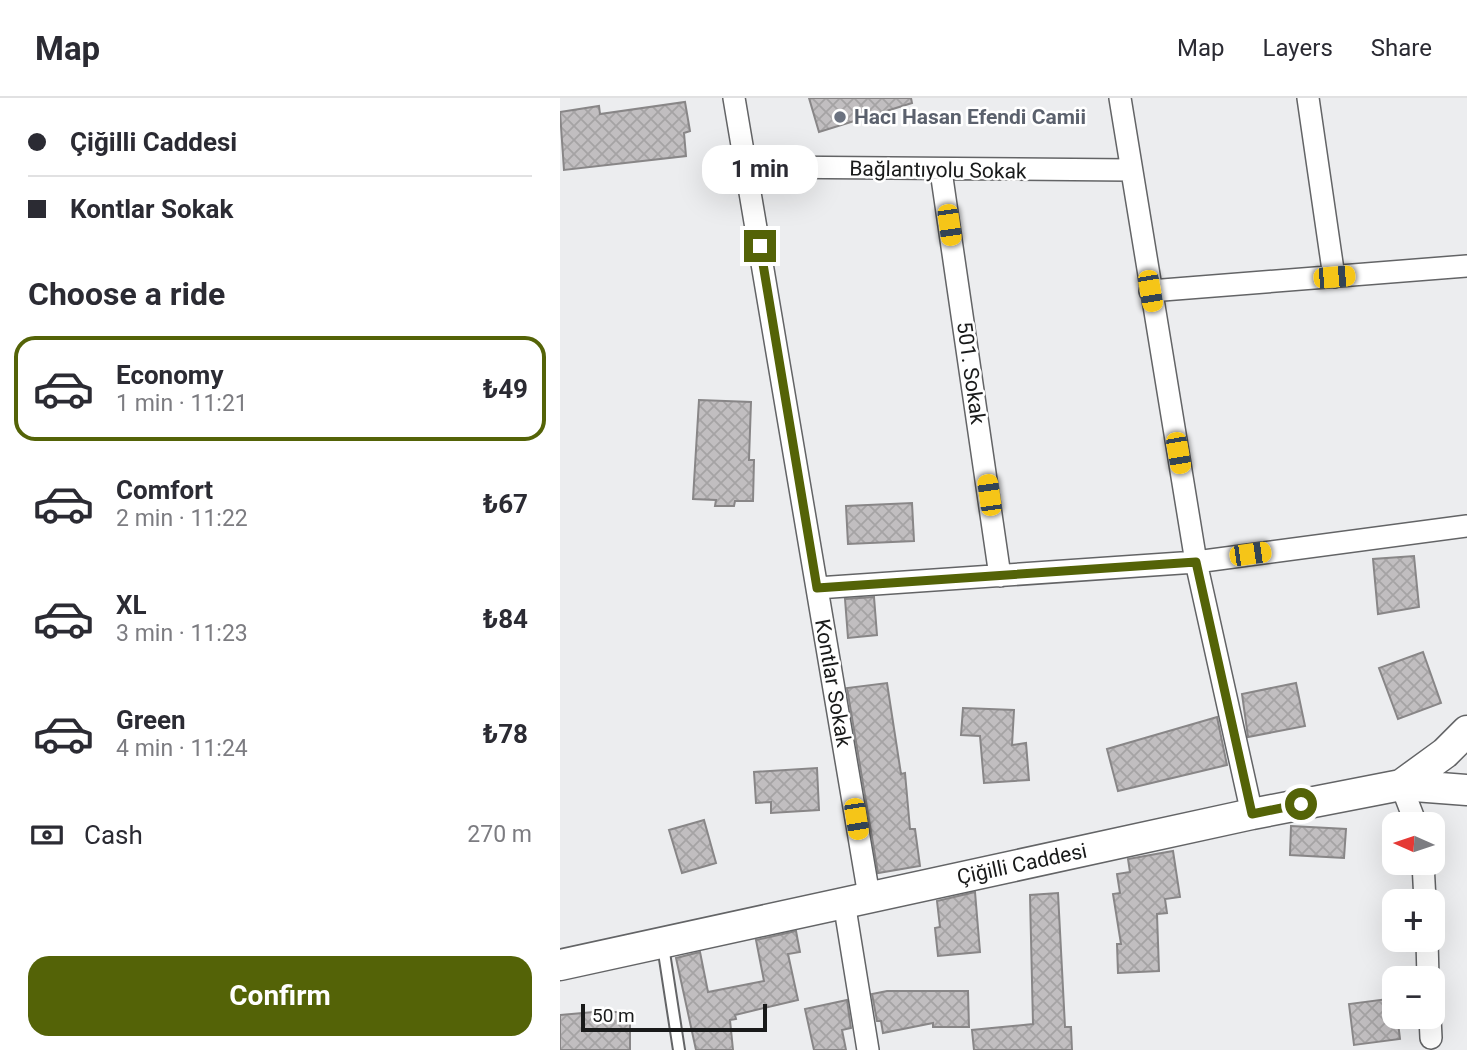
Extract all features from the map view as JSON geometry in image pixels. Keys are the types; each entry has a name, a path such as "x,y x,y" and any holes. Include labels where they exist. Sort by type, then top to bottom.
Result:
{"main road":[{"name":"Çiğilli Caddesi","path":"560,965 1252,814 1401,785 1445,753 1467,731"},
{"path":"1401,785 1467,790"}],"street":[{"name":"Kontlar Sokak","path":"734,98 817,588 857,899 868,1050"},
{"path":"1119,98 1196,562 1252,814"},
{"path":"1308,98 1334,277"},
{"name":"Bağlantıyolu Sokak","path":"747,167 941,171 1130,170"},
{"name":"501. Sokak","path":"941,171 1000,576"},
{"path":"1150,291 1467,266"},
{"path":"817,588 1196,562 1467,526"},
{"path":"1401,785 1411,812"},
{"path":"1431,1029 1431,1038"}],"lane":[{"path":"662,943 679,1050"}],"building":[{"name":"Hacı Hasan Efendi Camii","path":"809,98 911,98 912,103 819,132"},
{"path":"685,102 690,131 684,133 686,156 564,170 560,112 599,106 600,114"},
{"path":"699,400 751,402 749,460 754,460 753,501 735,501 734,506 715,506 716,500 693,499"},
{"path":"912,503 914,541 848,544 846,506"},
{"path":"1414,556 1419,607 1378,614 1373,559"},
{"path":"874,597 877,635 848,638 845,599"},
{"path":"1423,652 1441,703 1398,719 1379,668"},
{"path":"887,683 901,774 905,773 910,829 915,829 920,866 878,873 847,688"},
{"path":"1296,683 1305,726 1248,737 1242,694"},
{"path":"963,708 1014,710 1012,745 1026,743 1029,780 984,783 980,736 961,735"},
{"path":"1217,717 1227,765 1118,791 1107,749"},
{"path":"817,768 819,810 771,813 771,802 756,803 754,772"},
{"path":"704,820 716,863 682,873 669,830"},
{"path":"1291,826 1346,829 1344,858 1290,855"},
{"path":"1173,851 1180,897 1165,899 1167,913 1157,914 1159,971 1118,973 1117,944 1121,944 1113,894 1120,893 1117,874 1130,872 1128,859"},
{"path":"975,892 980,952 938,956 935,928 940,927 937,901"},
{"path":"1058,893 1065,1027 1071,1027 1072,1050 974,1050 972,1030 1033,1024 1030,895"},
{"path":"796,931 800,952 788,954 798,1000 735,1015 736,1019 730,1020 733,1050 696,1050 676,958 700,952 708,992 764,981 756,940"},
{"path":"887,991 968,991 969,1027 933,1027 933,1023 883,1033 881,1021 877,1021 872,994"},
{"path":"847,1000 851,1028 842,1030 846,1050 814,1050 805,1009"},
{"path":"1382,1000 1382,1029 1399,1029 1400,1039 1354,1045 1349,1004"},
{"path":"630,1012 630,1050 560,1050 560,1015"}],"place":[{"name":"Hacı Hasan Efendi Camii","path":"840,117"}],"route":[{"path":"760,246 817,588 1196,562 1252,814 1301,804"}]}
